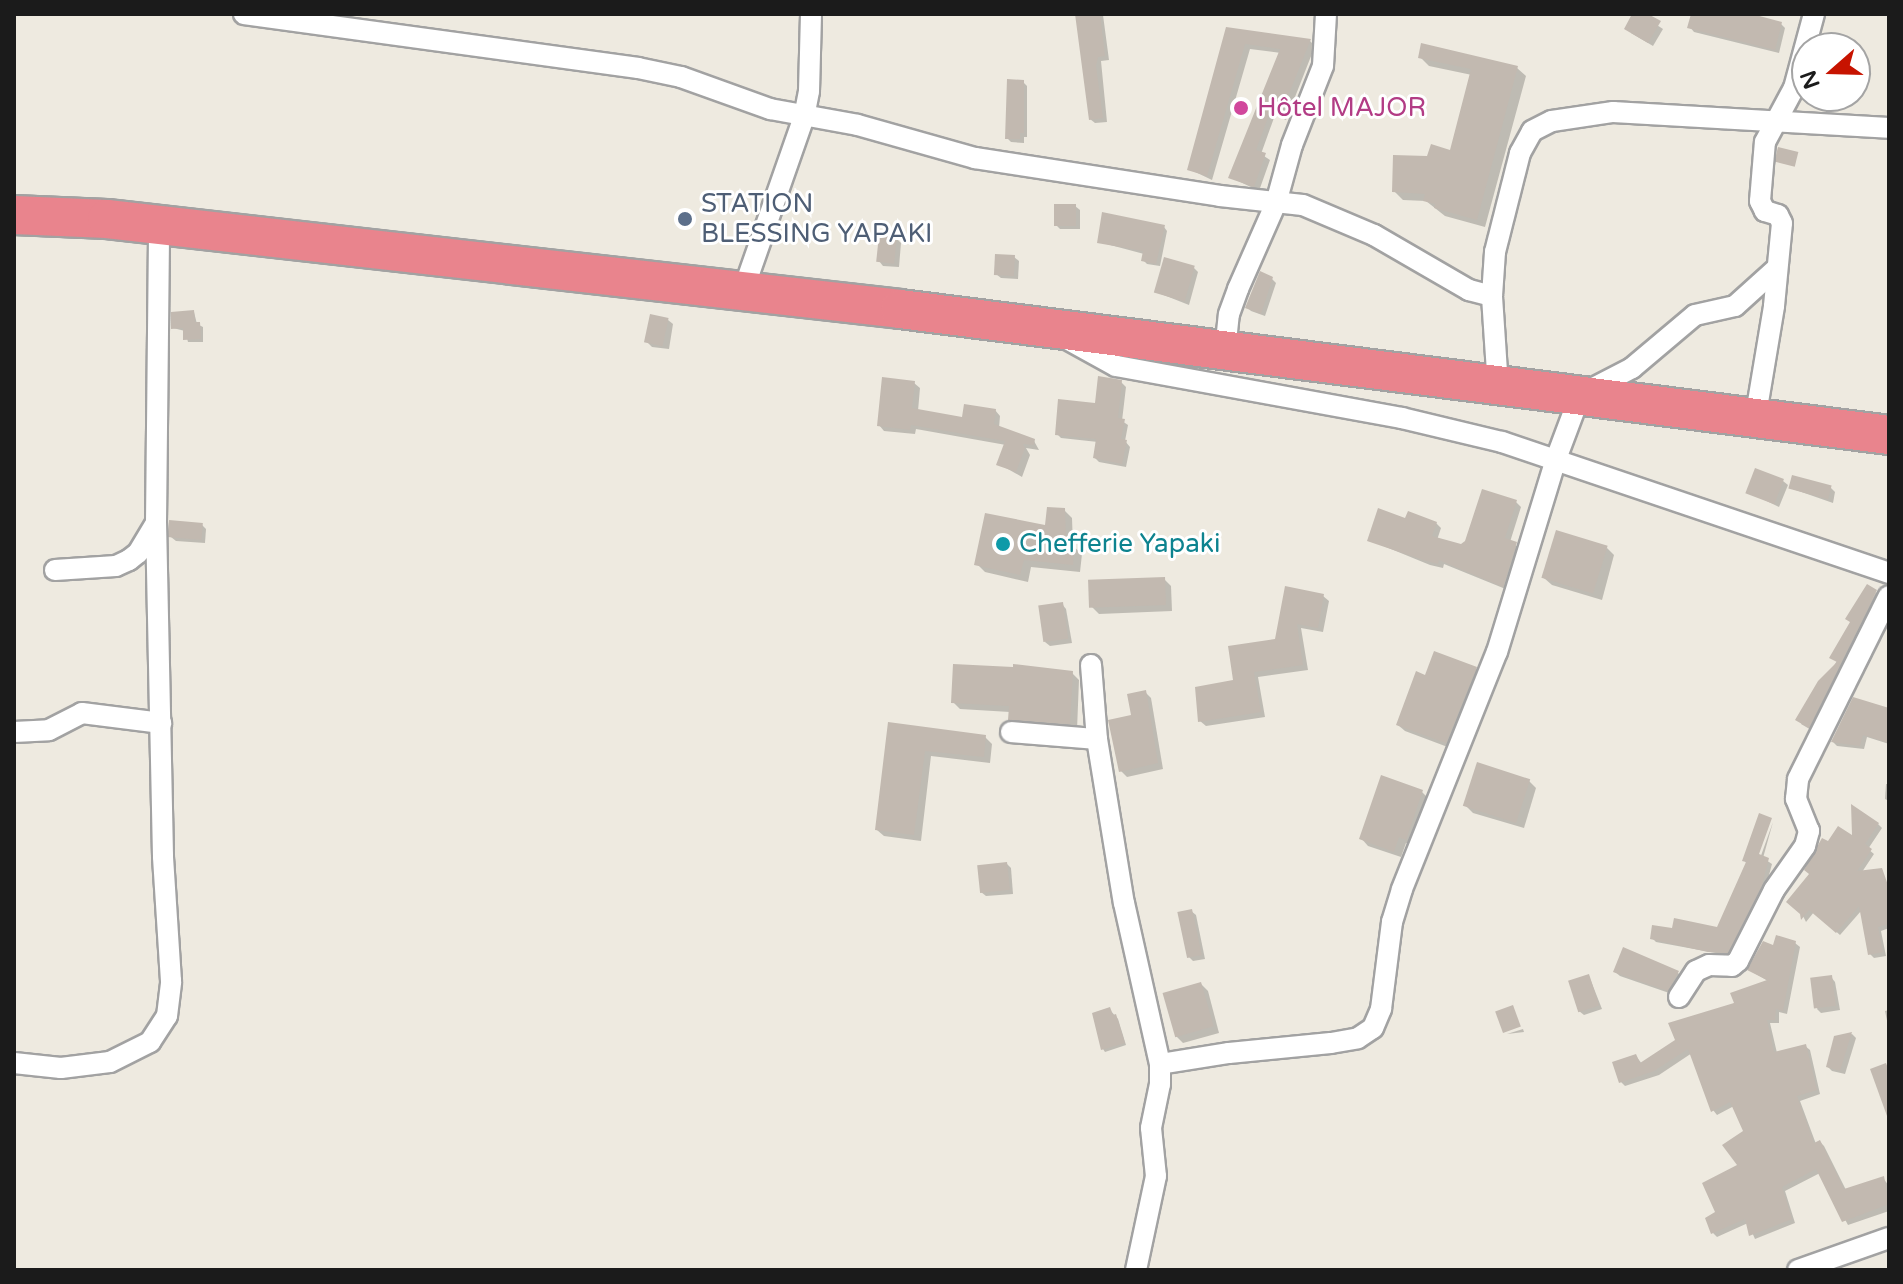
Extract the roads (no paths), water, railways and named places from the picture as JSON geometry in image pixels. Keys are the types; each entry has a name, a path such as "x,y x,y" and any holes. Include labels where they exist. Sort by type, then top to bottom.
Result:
{"highway":[{"path":"14,215 159,224 743,291 1889,435"}],"street":[{"path":"244,14 638,68 681,77 770,109 858,125 975,158 1030,169 1303,205 1337,217 1469,290 1492,296"},
{"path":"743,291 804,117 809,91 811,14"},
{"path":"1225,351 1229,314 1276,203 1292,145 1323,66 1326,14"},
{"path":"1755,420 1774,306 1781,219 1765,211 1760,201 1765,142 1774,122 1786,108 1794,88 1814,14"},
{"path":"1498,387 1492,296 1495,252 1520,153 1532,131 1552,121 1613,112 1889,128"},
{"path":"14,1063 61,1068 110,1062 150,1042 167,1016 171,981 163,856 156,523 159,224"},
{"path":"1160,1064 1331,1043 1358,1038 1373,1028 1381,1009 1392,922 1402,889 1473,704 1497,652 1556,459 1580,395 1632,368 1695,315 1735,306 1776,269"},
{"path":"1050,329 1116,366 1402,418 1556,459 1650,495 1889,573"},
{"path":"55,570 116,566 138,553 156,523"},
{"path":"1679,997 1696,971 1709,965 1732,966 1738,961 1774,890 1805,846 1809,831 1796,799 1798,779 1889,596"},
{"path":"1091,665 1097,739 1124,903 1160,1064 1160,1084 1151,1128 1156,1176 1136,1270"},
{"path":"14,732 49,730 82,713 161,723"},
{"path":"1011,732 1097,739"},
{"path":"1798,1270 1835,1263 1889,1238"}],"place":[{"name":"Hôtel MAJOR","path":"1241,108"},
{"name":"STATION BLESSING YAPAKI","path":"685,219"},
{"name":"Chefferie Yapaki","path":"1003,544"}]}
